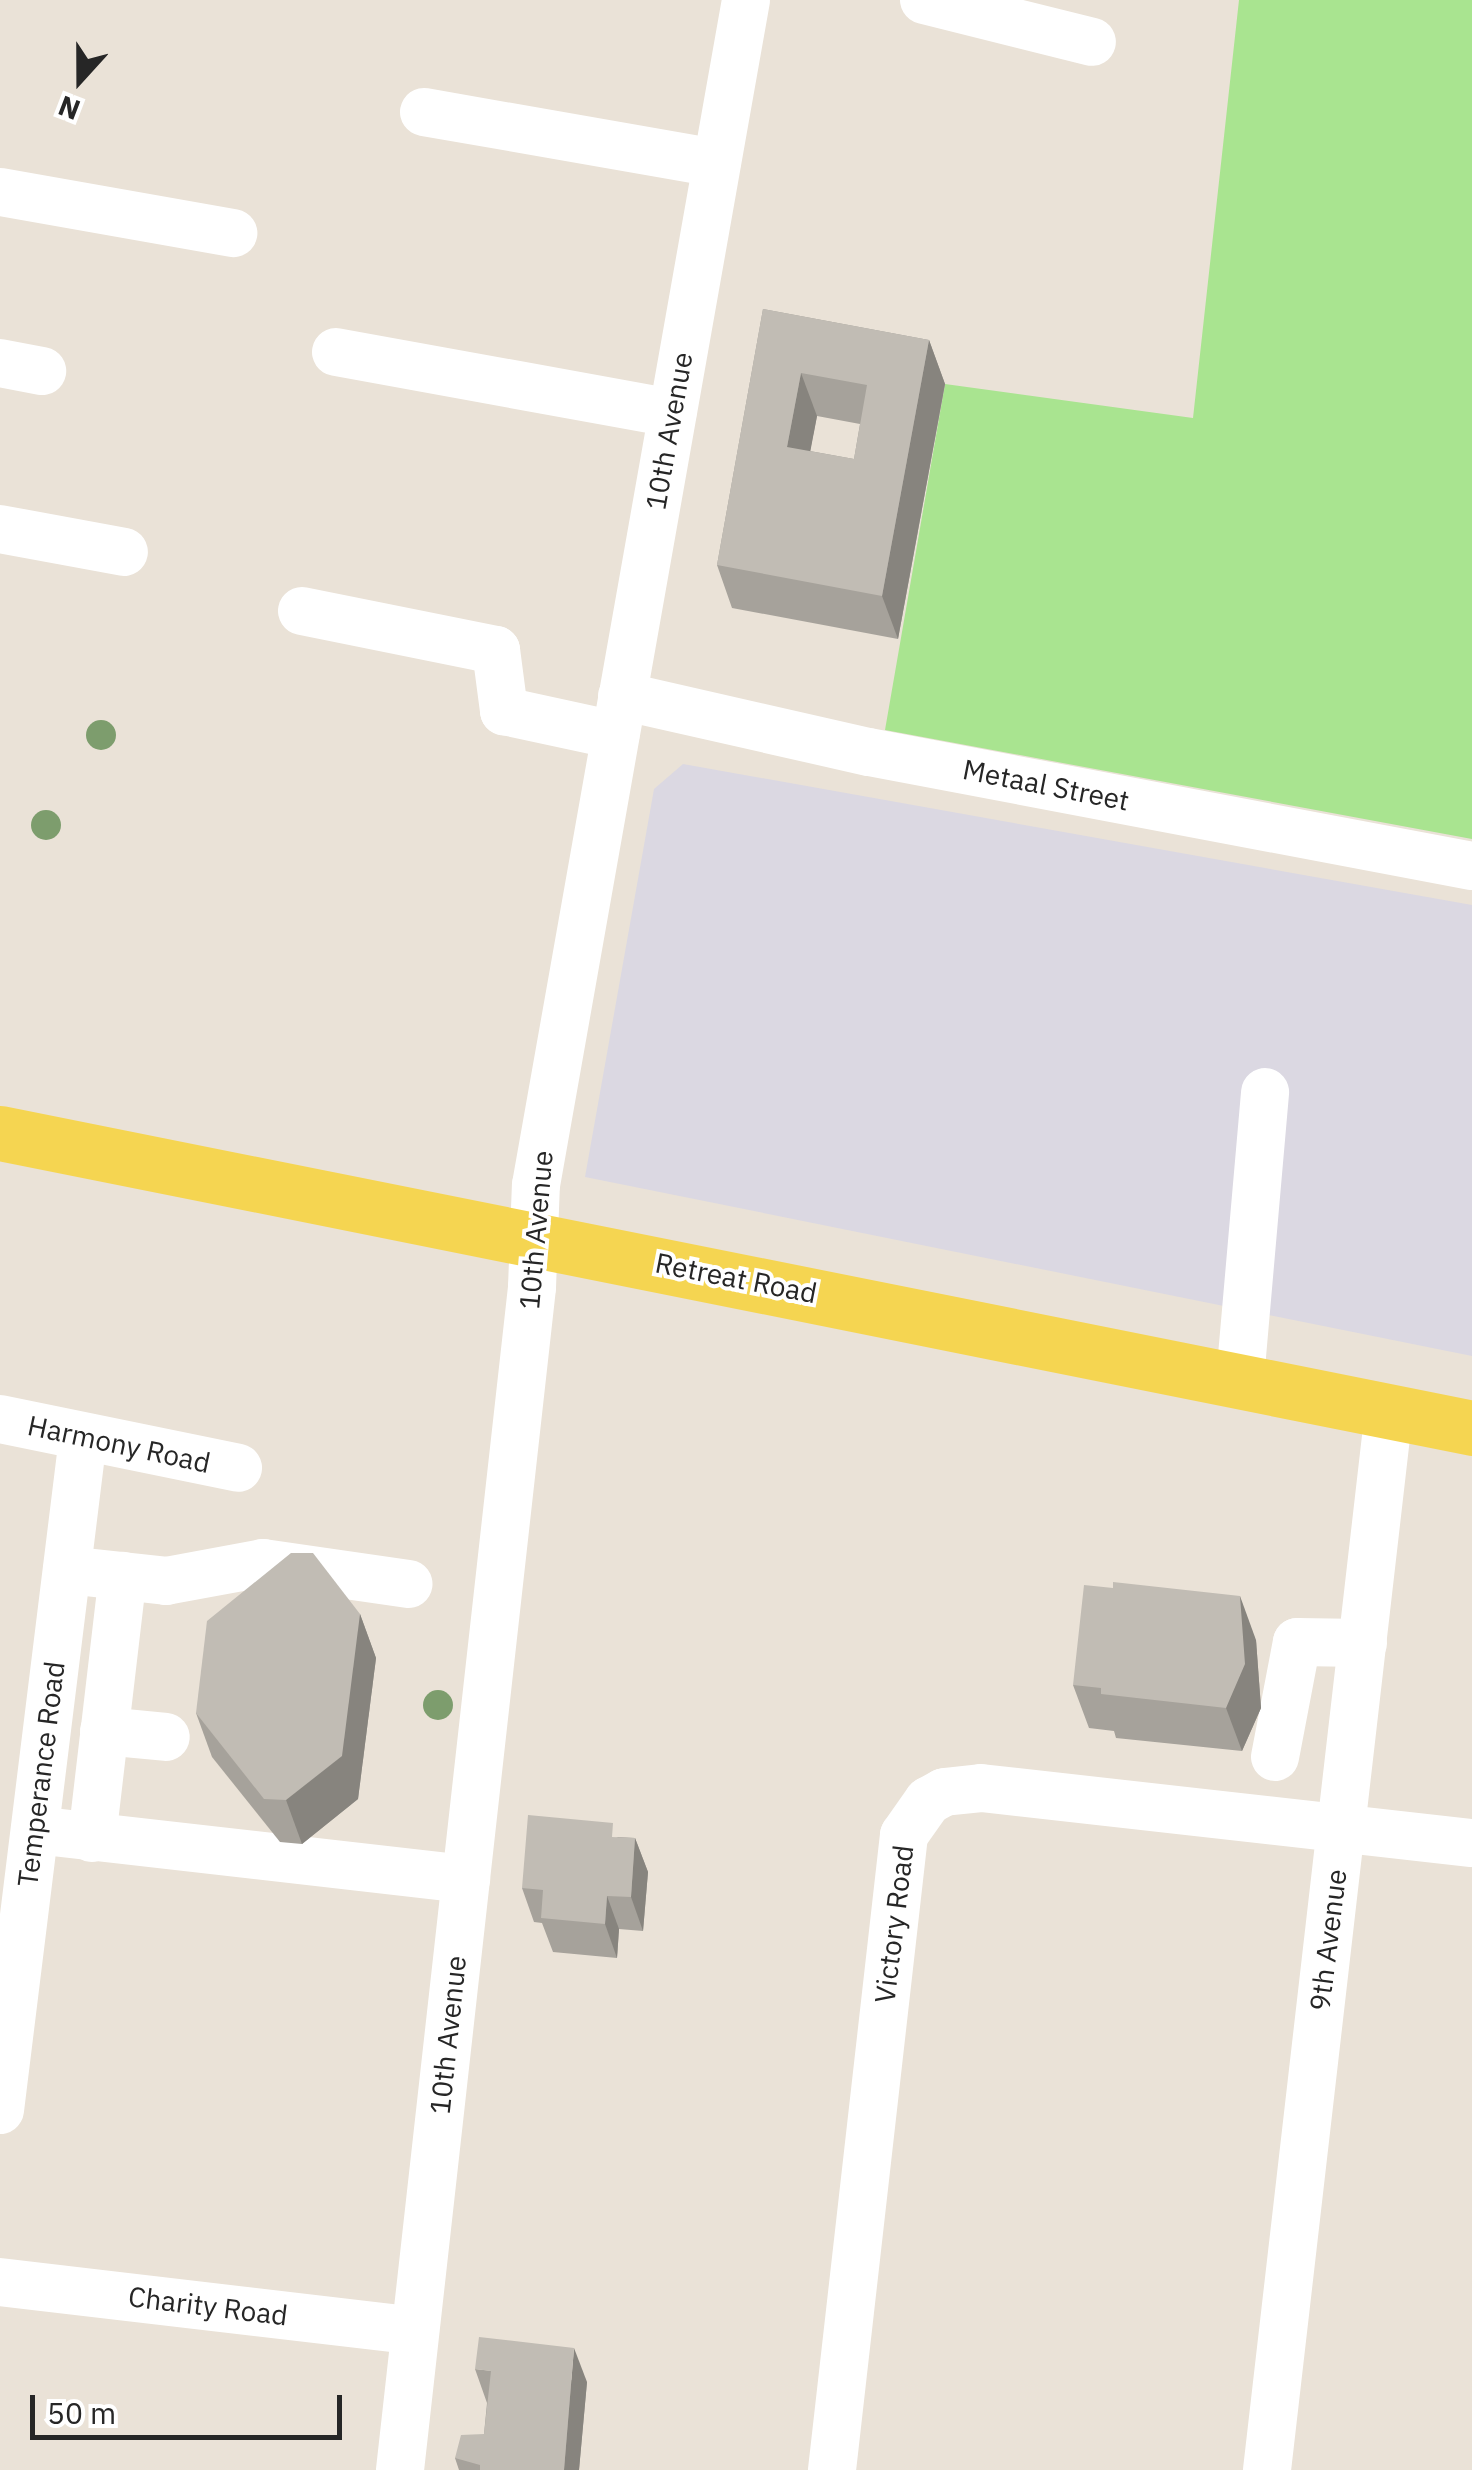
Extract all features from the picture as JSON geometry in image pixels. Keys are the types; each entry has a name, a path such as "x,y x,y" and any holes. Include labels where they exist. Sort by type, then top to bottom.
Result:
{"main road":[{"name":"Retreat Road","path":"0,1133 1472,1428"}],"street":[{"name":"10th Avenue","path":"400,2470 534,1237 536,1185 746,0"},
{"path":"924,0 1092,42"},
{"path":"424,112 717,162"},
{"path":"0,192 233,233"},
{"path":"336,352 673,413"},
{"path":"0,529 124,552"},
{"name":"Metaal Street","path":"302,611 496,650 504,712 618,715 869,752 1472,866"},
{"path":"1240,1379 1266,1092"},
{"name":"9th Avenue","path":"1267,2470 1389,1411"},
{"name":"Harmony Road","path":"0,1419 238,1468"},
{"name":"Temperance Road","path":"0,2110 83,1438"},
{"path":"66,1570 176,1580 264,1562 408,1584"},
{"path":"92,1838 124,1576"},
{"path":"1276,1756 1297,1642 1364,1643"},
{"path":"52,1684 166,1737"},
{"name":"Victory Road","path":"832,2470 901,1856 914,1817 928,1802 962,1788 1472,1843"},
{"path":"34,1830 466,1879"},
{"name":"Charity Road","path":"0,2282 416,2331"}],"shaded area":[{"path":"683,764 1472,905 1472,1356 585,1177 654,789"}],"green space":[{"path":"1239,0 1472,0 1472,839 885,730 945,384 1193,418"}],"building":[{"path":"763,309 929,340 882,596 717,565","holes":["801,373 867,385 854,459 787,447"]},
{"path":"291,1553 313,1553 360,1614 342,1756 286,1800 264,1799 196,1713 207,1621"},
{"path":"1113,1582 1240,1596 1245,1664 1226,1708 1101,1694 1101,1688 1073,1685 1084,1585 1113,1588"},
{"path":"528,1815 613,1823 612,1837 635,1838 631,1897 607,1896 605,1924 541,1918 543,1890 522,1888"},
{"path":"479,2337 574,2348 564,2470 480,2470 480,2465 455,2458 461,2435 484,2434 491,2371 475,2369"}]}
